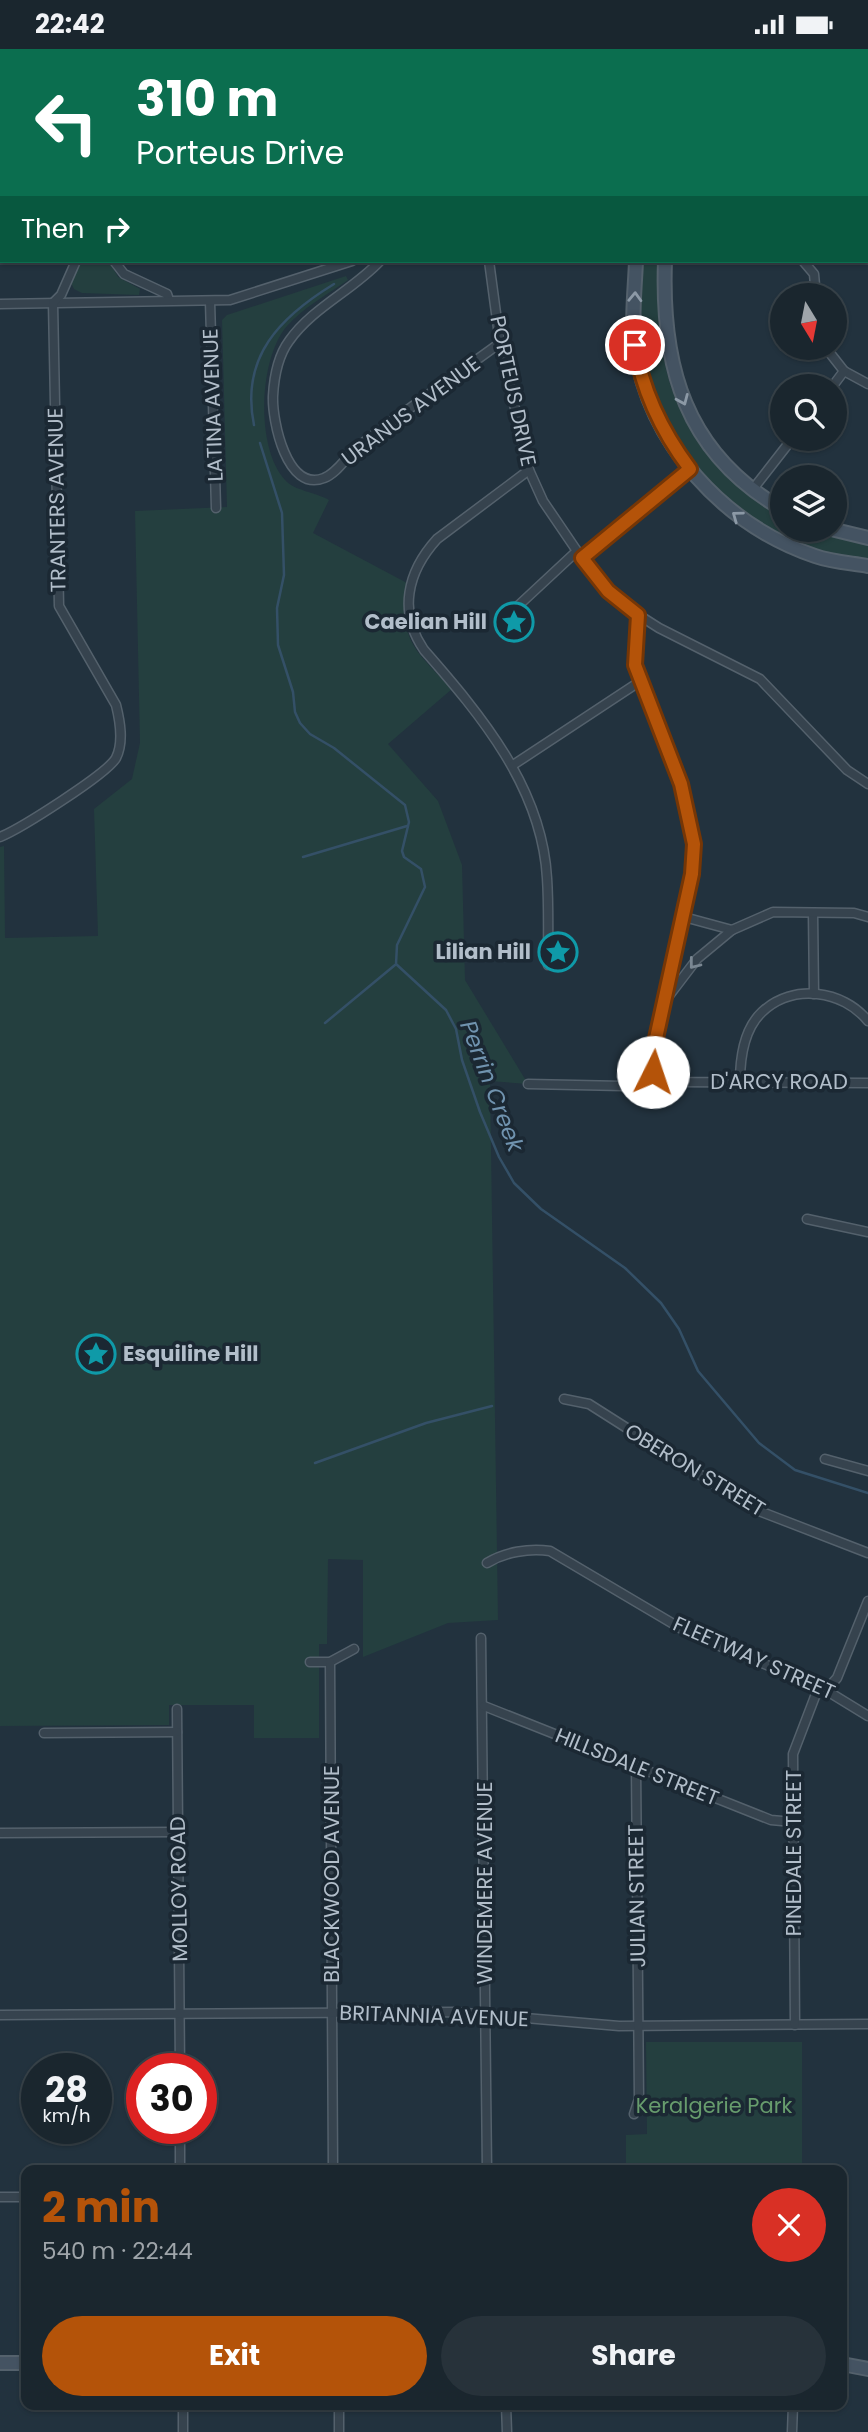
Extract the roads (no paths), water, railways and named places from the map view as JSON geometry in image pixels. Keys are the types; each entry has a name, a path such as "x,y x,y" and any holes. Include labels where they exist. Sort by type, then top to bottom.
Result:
{"main road":[{"path":"636,263 634,333 640,370 658,417 690,469 723,505 759,531 816,557 868,566"},
{"path":"665,263 666,335 682,400 713,450 753,489 770,501"},
{"path":"847,533 868,538"},
{"path":"0,2363 21,2363"},
{"path":"847,2365 868,2369"}],"street":[{"path":"53,303 61,295 75,263"},
{"path":"116,263 124,274 167,295 169,300"},
{"path":"0,304 210,301 256,293 337,263"},
{"name":"URANUS AVENUE","path":"378,263 363,279 303,323 287,342 276,370 273,398 276,426 292,470 299,477 322,479 356,448 500,342"},
{"name":"PORTEUS DRIVE","path":"489,263 500,342 529,470 543,501 580,555 608,591 638,615 760,679 847,770 868,784"},
{"path":"805,263 814,274 815,283"},
{"name":"LATINA AVENUE","path":"210,301 216,508"},
{"name":"TRANTERS AVENUE","path":"0,837 35,818 110,765 120,744 116,705 59,606 53,303"},
{"path":"836,361 844,371 868,384"},
{"path":"753,489 783,451"},
{"path":"506,617 690,469"},
{"path":"529,470 437,539 417,567 408,596 413,634 513,765 533,814 546,865 548,965"},
{"path":"528,1084 623,1086 653,1072 651,1061 684,917 694,844 681,784 639,682 635,665 638,615"},
{"path":"513,765 639,682"},
{"path":"663,1004 697,959 732,930 765,913 868,917"},
{"path":"813,913 814,994"},
{"path":"684,917 732,930"},
{"path":"740,1082 741,1054 748,1034 762,1012 784,998 814,994 836,995 860,1011 868,1021"},
{"name":"D'ARCY ROAD","path":"653,1072 663,1080 674,1082 868,1083"},
{"path":"807,1219 868,1231"},
{"name":"OBERON STREET","path":"564,1399 589,1404 754,1509 868,1553"},
{"path":"825,1459 868,1471"},
{"name":"FLEETWAY STREET","path":"487,1563 512,1553 537,1549 550,1551 692,1635 823,1687 868,1716"},
{"name":"PINEDALE STREET","path":"795,2025 793,1754 823,1687 837,1678 868,1601"},
{"name":"WINDEMERE AVENUE","path":"481,1638 484,1706 487,2165"},
{"path":"310,1662 330,1662 354,1649"},
{"name":"BLACKWOOD AVENUE","path":"330,1662 334,2165"},
{"name":"HILLSDALE STREET","path":"484,1706 771,1820 793,1822"},
{"name":"MOLLOY ROAD","path":"177,1709 180,2053"},
{"path":"44,1733 177,1732"},
{"name":"JULIAN STREET","path":"634,2114 639,2099 636,1767"},
{"path":"0,1833 178,1832"},
{"name":"BRITANNIA AVENUE","path":"0,2015 486,2014 638,2026 868,2024"},
{"path":"180,2144 180,2165"},
{"path":"0,2197 21,2197"},
{"path":"183,2410 183,2432"},
{"path":"339,2410 339,2432"},
{"path":"506,2410 507,2432"},
{"path":"792,2432 793,2410"}],"waterway":[{"path":"254,425 251,401 253,379 268,341 297,310 334,284"},
{"name":"Perrin Creek","path":"260,443 282,513 284,575 277,608 278,645 293,692 295,712 310,734 334,748 405,805 409,822 402,851 404,857 421,869 425,887 397,945 396,964 446,1010 456,1029 462,1060 480,1112 499,1157 514,1183 541,1209 625,1268 661,1303 679,1329 698,1371 759,1443 795,1470 868,1493"},
{"path":"303,857 407,826"},
{"path":"325,1023 395,965"},
{"path":"315,1463 426,1423 492,1406"}],"place":[{"name":"Caelian Hill","path":"514,622"},
{"name":"Lilian Hill","path":"558,952"},
{"name":"Esquiline Hill","path":"96,1354"}],"park label":[{"name":"Keralgerie Park","path":"714,2106"}]}
